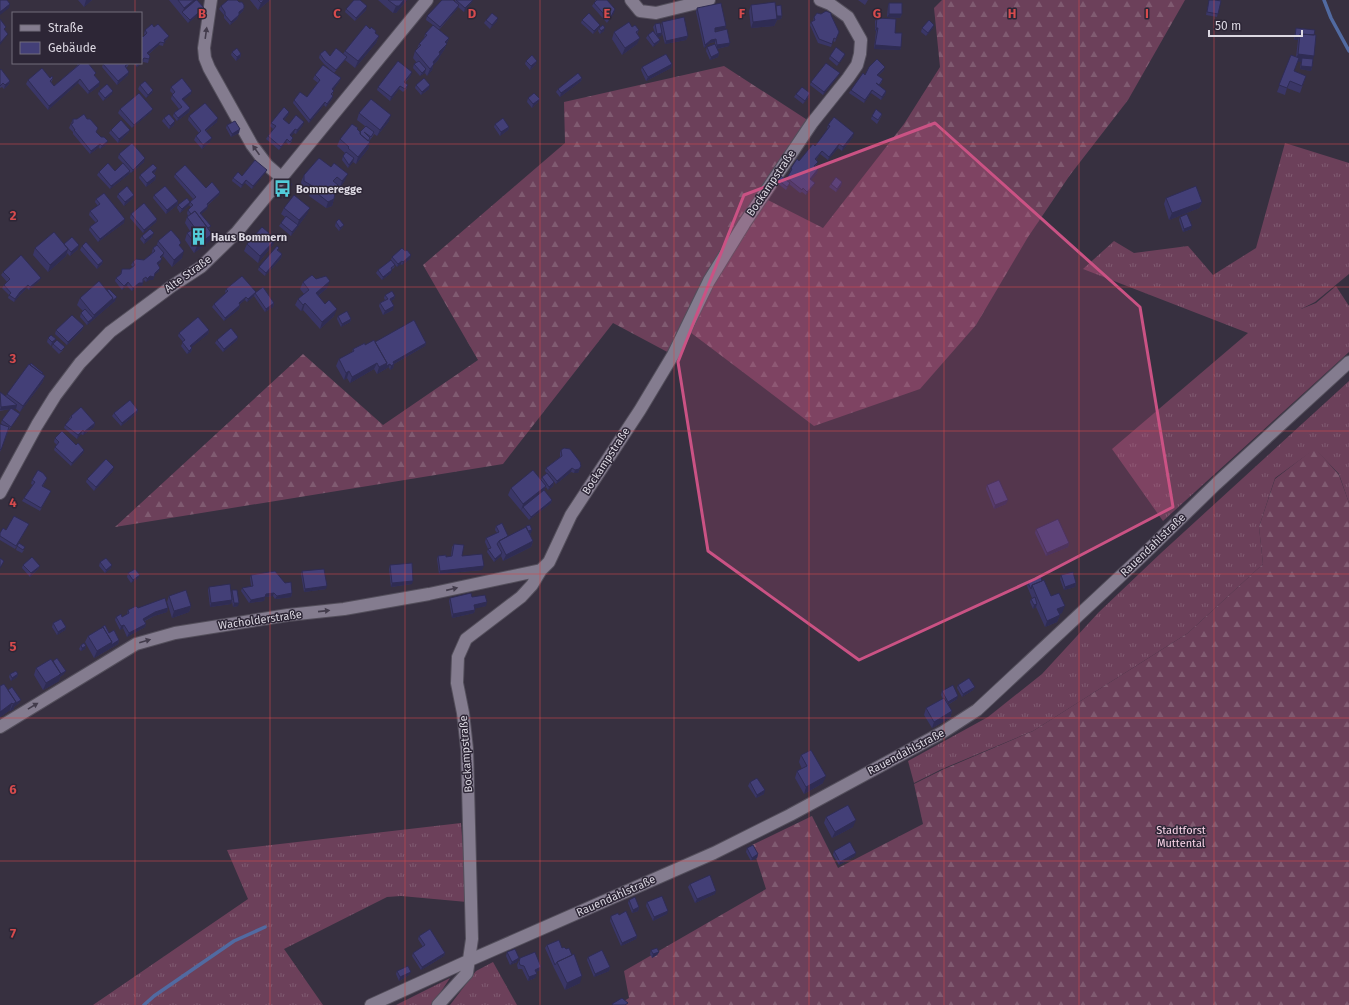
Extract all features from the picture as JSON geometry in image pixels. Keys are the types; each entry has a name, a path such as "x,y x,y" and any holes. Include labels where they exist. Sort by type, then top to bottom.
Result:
{"street":[{"path":"211,0 204,48 205,58 209,68 252,145 267,165 282,178"},
{"name":"Alte Straße","path":"0,493 37,425 80,363 110,332 172,286 201,267 237,232 427,0"},
{"path":"631,0 640,11 656,13 709,0"},
{"name":"Bockampstraße","path":"438,1005 468,973 472,939 467,749 463,713 457,683 458,658 466,639 521,597 532,585 548,562 571,515 640,410 673,355 709,281 744,224 812,123 857,65 860,54 861,40 848,17 830,4 820,0"},
{"name":"Rauendahlstraße","path":"371,1005 714,853 790,815 943,732 977,710 1140,558 1216,484 1349,362"},
{"name":"Wacholderstraße","path":"0,727 136,644 149,640 175,633 288,615 344,609 400,600 541,570"}],"highlighted area":[{"path":"935,123 1140,307 1173,507 1035,579 859,660 708,551 678,362 744,195"}],"green space":[{"path":"942,0 1185,0 1128,100 1070,175 1028,237 976,325 920,389 814,426 686,329 673,355 613,323 503,464 115,527 303,354 383,425 478,360 423,265 565,143 564,102 724,66 812,123 762,197 823,228 904,124 940,67 934,8"},
{"path":"1285,143 1349,163 1349,274 1315,302 1301,309 1316,303 1336,286 1349,306 1349,352 1163,521 1112,449 1248,333 1083,269 1114,241 1134,253 1188,246 1213,275 1256,248"},
{"path":"1349,381 1349,503 1339,474 1315,449 1275,478 1259,527 1263,564 1188,633 1033,731 942,769 914,783 908,761 988,717 1042,674 1099,612 1161,553"},
{"name":"Stadtforst Muttental","path":"1315,448 1339,475 1349,503 1349,1005 617,1005 629,998 624,971 766,889 752,845 812,816 838,868 923,824 914,784 942,770 1033,731 1188,633 1263,564 1259,527 1275,479"},
{"path":"461,823 467,902 401,896 387,897 284,949 323,1005 93,1005 248,899 227,850"},
{"path":"493,962 517,1005 450,1005 476,971"},
{"path":"450,978 432,1005 396,1005"}],"building":[{"path":"0,0 7,0 10,4 0,12"},
{"path":"178,0 194,0 184,8"},
{"path":"196,0 204,8 190,20 182,12"},
{"path":"228,0 237,0 242,2 244,5 244,8 239,12 239,15 231,22 225,15 225,12 221,6"},
{"path":"354,0 360,0 367,6 356,18 346,9"},
{"path":"388,0 404,0 399,6 396,6"},
{"path":"442,0 453,0 459,5 440,27 427,16"},
{"path":"456,0 473,0 465,8"},
{"path":"597,0 607,0 615,9 609,20 594,3"},
{"path":"1209,0 1221,1 1218,14 1207,12"},
{"path":"775,2 777,19 753,22 751,5"},
{"path":"721,3 726,26 715,28 715,32 727,29 730,43 717,45 716,39 711,40 705,45 697,8"},
{"path":"889,3 902,3 902,14 889,14"},
{"path":"781,5 782,16 777,16 776,6"},
{"path":"826,11 831,13 839,32 836,39 834,38 832,44 819,39 811,22 815,20 814,17 817,13 821,14"},
{"path":"492,13 498,18 492,25 486,20"},
{"path":"589,13 600,25 594,31 582,20"},
{"path":"684,17 688,36 666,41 662,22"},
{"path":"877,18 896,19 895,33 902,33 901,47 875,45 878,28 876,28"},
{"path":"0,19 6,27 4,29 8,34 0,43"},
{"path":"929,20 934,25 928,33 922,28"},
{"path":"629,22 632,27 635,25 639,30 636,32 640,38 625,48 614,32"},
{"path":"660,23 662,33 657,34 655,24"},
{"path":"152,24 154,27 158,24 169,36 164,40 165,43 160,42 147,53 150,56 149,59 144,58 142,60 142,36 143,37 147,33 145,30"},
{"path":"366,25 370,29 371,27 376,31 375,33 379,36 358,61 345,51"},
{"path":"433,25 449,38 445,42 447,44 439,52 440,54 433,62 434,64 430,69 415,51 421,45 419,44"},
{"path":"603,25 605,28 601,31 599,28"},
{"path":"1296,28 1315,30 1314,35 1300,34 1299,37 1295,37"},
{"path":"653,31 660,40 654,44 648,35"},
{"path":"1300,34 1316,35 1314,56 1298,54"},
{"path":"715,44 719,53 711,57 707,47"},
{"path":"836,47 845,54 839,63 830,56"},
{"path":"237,48 241,54 237,57 232,52"},
{"path":"336,48 347,57 336,70 325,61 320,54 325,50 330,56"},
{"path":"666,54 672,64 648,77 642,67"},
{"path":"532,55 537,61 531,66 526,61"},
{"path":"1291,55 1299,58 1294,71 1306,76 1302,86 1290,81 1287,88 1279,85"},
{"path":"1302,58 1313,59 1312,67 1301,66"},
{"path":"877,59 885,67 877,75 883,79 879,85 876,83 886,91 882,97 872,90 865,100 851,90 863,73 865,75 869,67"},
{"path":"398,61 412,72 404,82 408,85 405,89 400,86 391,97 378,87"},
{"path":"419,61 426,69 422,73 414,64"},
{"path":"826,63 840,73 824,92 811,82"},
{"path":"80,64 89,64 96,73 94,75 100,82 89,91 80,79 49,106 28,80 42,68 50,78 52,76 53,78 50,81 54,86"},
{"path":"103,64 128,64 125,66 129,72 118,81"},
{"path":"323,65 341,78 332,89 334,91 331,94 333,96 327,104 325,102 310,120 294,100 300,92 307,97 320,80 315,75"},
{"path":"1,69 10,81 5,85 3,83 0,86 0,70"},
{"path":"578,73 582,78 561,93 558,89"},
{"path":"182,78 192,91 182,99 190,108 178,118 174,113 182,107 172,95 175,92 171,87"},
{"path":"424,78 430,85 422,92 416,85"},
{"path":"145,81 153,90 148,95 140,85"},
{"path":"107,84 113,91 105,98 99,91"},
{"path":"802,87 810,93 805,101 796,94"},
{"path":"139,93 153,109 134,125 120,109"},
{"path":"534,93 540,99 533,104 528,98"},
{"path":"371,99 391,115 380,130 359,113"},
{"path":"205,103 218,118 205,130 212,138 203,145 196,136 201,131 189,116"},
{"path":"284,107 289,112 283,119 289,124 296,115 304,122 290,135 293,138 290,142 287,139 281,147 268,136 276,126 271,123"},
{"path":"876,109 882,114 878,120 872,116"},
{"path":"84,114 87,119 90,119 98,128 96,132 108,141 102,146 100,144 91,151 71,124 73,123 73,119 77,119"},
{"path":"169,114 175,121 170,126 164,118"},
{"path":"834,117 854,133 843,147 839,144 829,157 822,151 815,159 818,162 814,166 818,169 810,179 815,183 807,192 803,188 802,190 787,178 797,159 799,161 813,144 815,146 830,126 828,125"},
{"path":"503,118 509,127 501,132 495,124"},
{"path":"121,120 130,130 119,139 111,130"},
{"path":"235,121 240,129 232,134 227,125"},
{"path":"352,124 358,128 357,129 361,133 360,134 370,142 358,157 340,139"},
{"path":"366,126 374,132 371,137 364,132 370,138 368,141 360,134"},
{"path":"132,143 145,158 133,170 119,154"},
{"path":"346,152 354,158 349,165 343,156"},
{"path":"319,158 331,167 334,163 348,174 342,181 337,177 333,181 338,185 334,191 334,199 328,202 312,189 314,187 304,181 304,175"},
{"path":"255,160 267,170 253,186 246,180 242,185 233,178 238,172 242,176"},
{"path":"108,163 115,171 123,163 130,171 111,186 99,172"},
{"path":"153,164 157,168 152,172 156,176 147,183 140,175"},
{"path":"185,165 206,188 212,182 220,192 200,213 211,226 208,228 195,211 191,214 188,210 193,205 190,202 196,197 175,174"},
{"path":"781,176 790,183 787,187 778,180"},
{"path":"836,177 842,182 837,189 831,184"},
{"path":"290,183 292,184 287,190 285,189"},
{"path":"127,186 134,195 125,202 118,194"},
{"path":"165,186 178,201 167,210 154,195"},
{"path":"1196,186 1202,202 1172,213 1166,198"},
{"path":"104,193 125,219 100,239 90,227 98,221 90,211 100,204 96,199"},
{"path":"294,195 310,208 299,220 284,208"},
{"path":"187,198 190,202 182,209 178,205"},
{"path":"144,203 157,219 144,230 131,214"},
{"path":"195,211 212,234 197,246 187,233 195,228 187,217"},
{"path":"1187,214 1192,226 1184,229 1180,217"},
{"path":"286,216 298,225 292,232 281,223"},
{"path":"339,219 344,225 340,228 336,222"},
{"path":"262,227 276,239 260,256 247,244"},
{"path":"150,229 154,233 145,240 142,236"},
{"path":"171,230 179,239 181,243 179,245 184,251 174,260 158,241"},
{"path":"54,232 68,249 50,265 35,248"},
{"path":"72,237 79,245 71,252 64,244"},
{"path":"86,242 103,261 98,265 82,246"},
{"path":"157,245 164,253 160,257 162,259 157,263 160,268 155,273 154,277 150,276 147,279 146,277 143,279 143,283 139,283 133,288 128,282 124,286 116,278 121,274 122,269 130,269 135,265 133,262 136,259 144,260 155,251 153,248"},
{"path":"277,246 279,248 277,250 282,254 266,273 259,267"},
{"path":"402,248 405,251 407,250 411,255 403,262 402,261 398,264 392,257"},
{"path":"21,255 41,278 30,287 28,285 15,299 9,295 11,293 4,285 10,279 3,272"},
{"path":"391,260 395,265 391,268 392,270 383,277 378,270"},
{"path":"312,275 316,279 326,276 330,281 316,293 325,304 329,300 337,309 322,322 305,303 303,305 298,299 309,290 303,282"},
{"path":"242,276 256,292 248,299 246,297 239,303 240,305 225,318 214,304 228,291 226,289"},
{"path":"99,281 113,298 94,315 80,298"},
{"path":"263,287 274,303 266,309 255,293"},
{"path":"109,289 117,297 112,301 113,298 107,290"},
{"path":"392,291 395,296 390,299 394,306 385,311 380,303 388,299 385,295"},
{"path":"85,309 93,318 88,322 81,313"},
{"path":"347,311 351,319 342,324 338,316"},
{"path":"72,315 84,326 68,342 56,330"},
{"path":"198,317 209,330 190,346 192,348 189,351 182,342 185,340 179,333"},
{"path":"414,320 426,343 393,362 394,364 391,366 390,364 386,366 387,363 375,342"},
{"path":"231,328 238,337 224,349 217,340"},
{"path":"51,335 56,339 52,342 48,338"},
{"path":"57,340 65,347 61,351 53,344"},
{"path":"374,340 387,363 379,367 377,363 352,377 349,371 346,373 339,359 354,351 353,349"},
{"path":"31,363 43,373 42,374 30,365"},
{"path":"29,364 45,376 23,406 7,394"},
{"path":"0,392 17,405 1,407"},
{"path":"130,400 138,410 122,423 114,413"},
{"path":"81,407 95,423 84,432 83,430 78,435 65,425 72,417 71,416"},
{"path":"11,408 20,414 11,427 2,420"},
{"path":"0,424 9,427 1,450 0,449"},
{"path":"62,431 76,445 78,443 84,450 72,463 55,447 59,442 55,438"},
{"path":"564,448 570,449 580,462 581,466 579,469 575,470 572,468 557,481 546,468 562,456 561,450"},
{"path":"106,459 114,467 96,487 87,479"},
{"path":"38,470 47,478 42,486 51,491 41,508 24,498 35,482 32,480"},
{"path":"533,470 546,486 523,504 511,488"},
{"path":"547,473 554,482 549,487 542,477"},
{"path":"999,480 1008,500 995,505 987,485"},
{"path":"544,490 552,500 531,517 523,507"},
{"path":"14,516 29,524 16,546 0,536 3,528 6,530"},
{"path":"1058,519 1069,543 1047,553 1036,529"},
{"path":"502,523 508,536 499,541 497,544 502,553 495,559 488,549 491,548 486,538 499,532 496,526"},
{"path":"530,525 532,530 528,531 526,526"},
{"path":"526,527 533,541 506,555 499,541"},
{"path":"19,543 25,547 23,550 17,546"},
{"path":"454,544 464,545 462,556 482,554 484,566 440,571 438,556 452,556"},
{"path":"32,557 40,566 31,573 23,565"},
{"path":"0,558 4,561 0,568"},
{"path":"106,558 112,565 106,570 100,562"},
{"path":"412,563 413,581 392,583 390,565"},
{"path":"135,569 140,575 133,580 128,573"},
{"path":"324,569 327,586 305,589 302,571"},
{"path":"275,571 285,583 291,582 292,593 277,596 274,593 266,594 265,597 251,600 242,588 253,586 251,575"},
{"path":"1073,572 1076,583 1065,587 1061,575"},
{"path":"1041,577 1042,581 1032,585 1031,589 1028,583"},
{"path":"1044,580 1051,596 1059,593 1065,606 1057,609 1060,615 1047,621 1032,585"},
{"path":"230,584 232,600 211,603 209,587"},
{"path":"186,590 191,606 174,611 169,596"},
{"path":"232,590 237,590 239,603 234,603"},
{"path":"471,593 472,597 485,595 487,602 474,605 475,610 453,614 450,598"},
{"path":"1035,597 1037,604 1034,605 1031,599"},
{"path":"165,598 168,608 155,612 143,619 146,624 129,633 124,625 121,626 116,617 121,614 122,617 129,613 128,610 136,606 138,608"},
{"path":"61,619 66,627 58,632 53,623"},
{"path":"105,625 109,633 114,630 119,640 111,645 112,642 103,627 101,628"},
{"path":"103,627 112,642 97,651 88,636"},
{"path":"84,643 86,646 82,648 81,645"},
{"path":"57,658 66,671 61,674 53,661"},
{"path":"51,659 61,674 46,683 36,668"},
{"path":"16,671 18,674 12,678 10,674"},
{"path":"969,678 975,687 963,694 958,685"},
{"path":"4,684 16,702 13,704 12,703 0,712 0,686"},
{"path":"953,685 958,696 948,702 942,691"},
{"path":"12,687 21,700 16,703 8,690"},
{"path":"944,698 952,711 934,722 926,708"},
{"path":"811,750 826,776 806,787 797,771 807,766 801,755"},
{"path":"757,778 765,790 757,795 750,782"},
{"path":"848,805 856,820 835,832 826,817"},
{"path":"850,842 856,853 840,862 834,851"},
{"path":"753,845 758,854 752,858 747,848"},
{"path":"710,875 716,891 697,899 690,884"},
{"path":"662,896 668,911 654,917 647,902"},
{"path":"635,897 639,907 633,910 629,900"},
{"path":"626,911 637,936 622,943 611,916 618,913 619,915"},
{"path":"430,929 445,953 422,967 413,953 425,945 419,936"},
{"path":"559,940 562,948 569,948 572,955 557,962 555,965 547,945"},
{"path":"657,948 659,952 653,954 651,950"},
{"path":"515,949 519,958 512,962 507,952"},
{"path":"602,950 610,967 595,974 588,957"},
{"path":"535,952 541,967 535,970 537,974 529,977 524,966 520,965 519,962 520,958"},
{"path":"574,954 582,976 567,983 557,962"},
{"path":"408,966 411,972 400,977 397,971"},
{"path":"622,998 628,1003 625,1005 612,1004"}],"waterway":[{"path":"1324,0 1331,18 1349,51"},
{"path":"144,1005 154,996 234,941 265,927"}],"place":[{"name":"Bommeregge","path":"283,189"},
{"name":"Haus Bommern","path":"198,237"}]}
